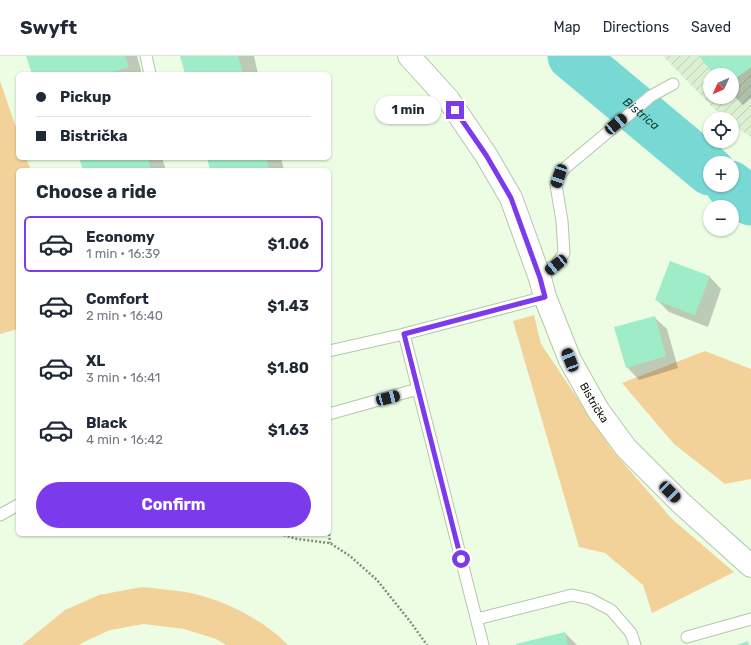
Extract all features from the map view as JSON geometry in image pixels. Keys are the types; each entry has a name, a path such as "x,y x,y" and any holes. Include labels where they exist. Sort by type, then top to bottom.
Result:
{"street":[{"name":"Bistrička","path":"409,56 448,98 486,155 511,198 570,360 598,410 626,448 681,503 751,566"}],"lane":[{"path":"146,56 150,72"},
{"path":"331,351 404,334 543,287 564,253 562,221 556,184 559,176 565,168 593,143 651,96 673,84"},
{"path":"404,334 483,645"},
{"path":"331,413 418,389"},
{"path":"0,515 16,506"},
{"path":"477,620 572,595 590,599 611,610 631,633 635,645"},
{"path":"687,637 751,619"}],"path":[{"path":"287,536 297,539 330,543 350,556 377,580 428,645"},
{"path":"329,536 330,543"}],"shaded area":[{"path":"663,56 751,56 751,137 739,129 739,112 717,112 709,104 739,104 739,68 703,68 703,97"},
{"path":"0,81 16,127 16,160 27,160 30,168 16,168 16,330 0,334"},
{"path":"534,315 541,344 612,450 672,519 734,572 652,613 643,585 605,553 579,547 513,321"},
{"path":"705,351 751,369 751,479 725,484 674,444 622,383"},
{"path":"142,587 191,593 231,606 268,627 288,645 226,645 216,639 184,629 144,624 110,630 79,645 22,645 65,610 99,595"}],"building":[{"path":"26,56 125,56 129,67 113,72 31,72"},
{"path":"180,56 238,56 242,72 184,72"},
{"path":"699,56 751,56 751,67 739,76 739,68 708,68"},
{"path":"80,160 148,160 150,168 82,168"},
{"path":"208,160 266,160 268,168 210,168"},
{"path":"670,261 710,276 695,315 655,300"},
{"path":"655,316 666,356 626,368 614,327"},
{"path":"565,632 568,645 516,645 516,644"},
{"path":"748,641 749,645 737,645"}],"waterway":[{"name":"Bistrica","path":"572,56 703,165"},
{"name":"Bistrica","path":"739,192 751,201"}],"route":[{"path":"455,110 486,155 511,198 540,278 545,297 404,334 461,559"}]}
